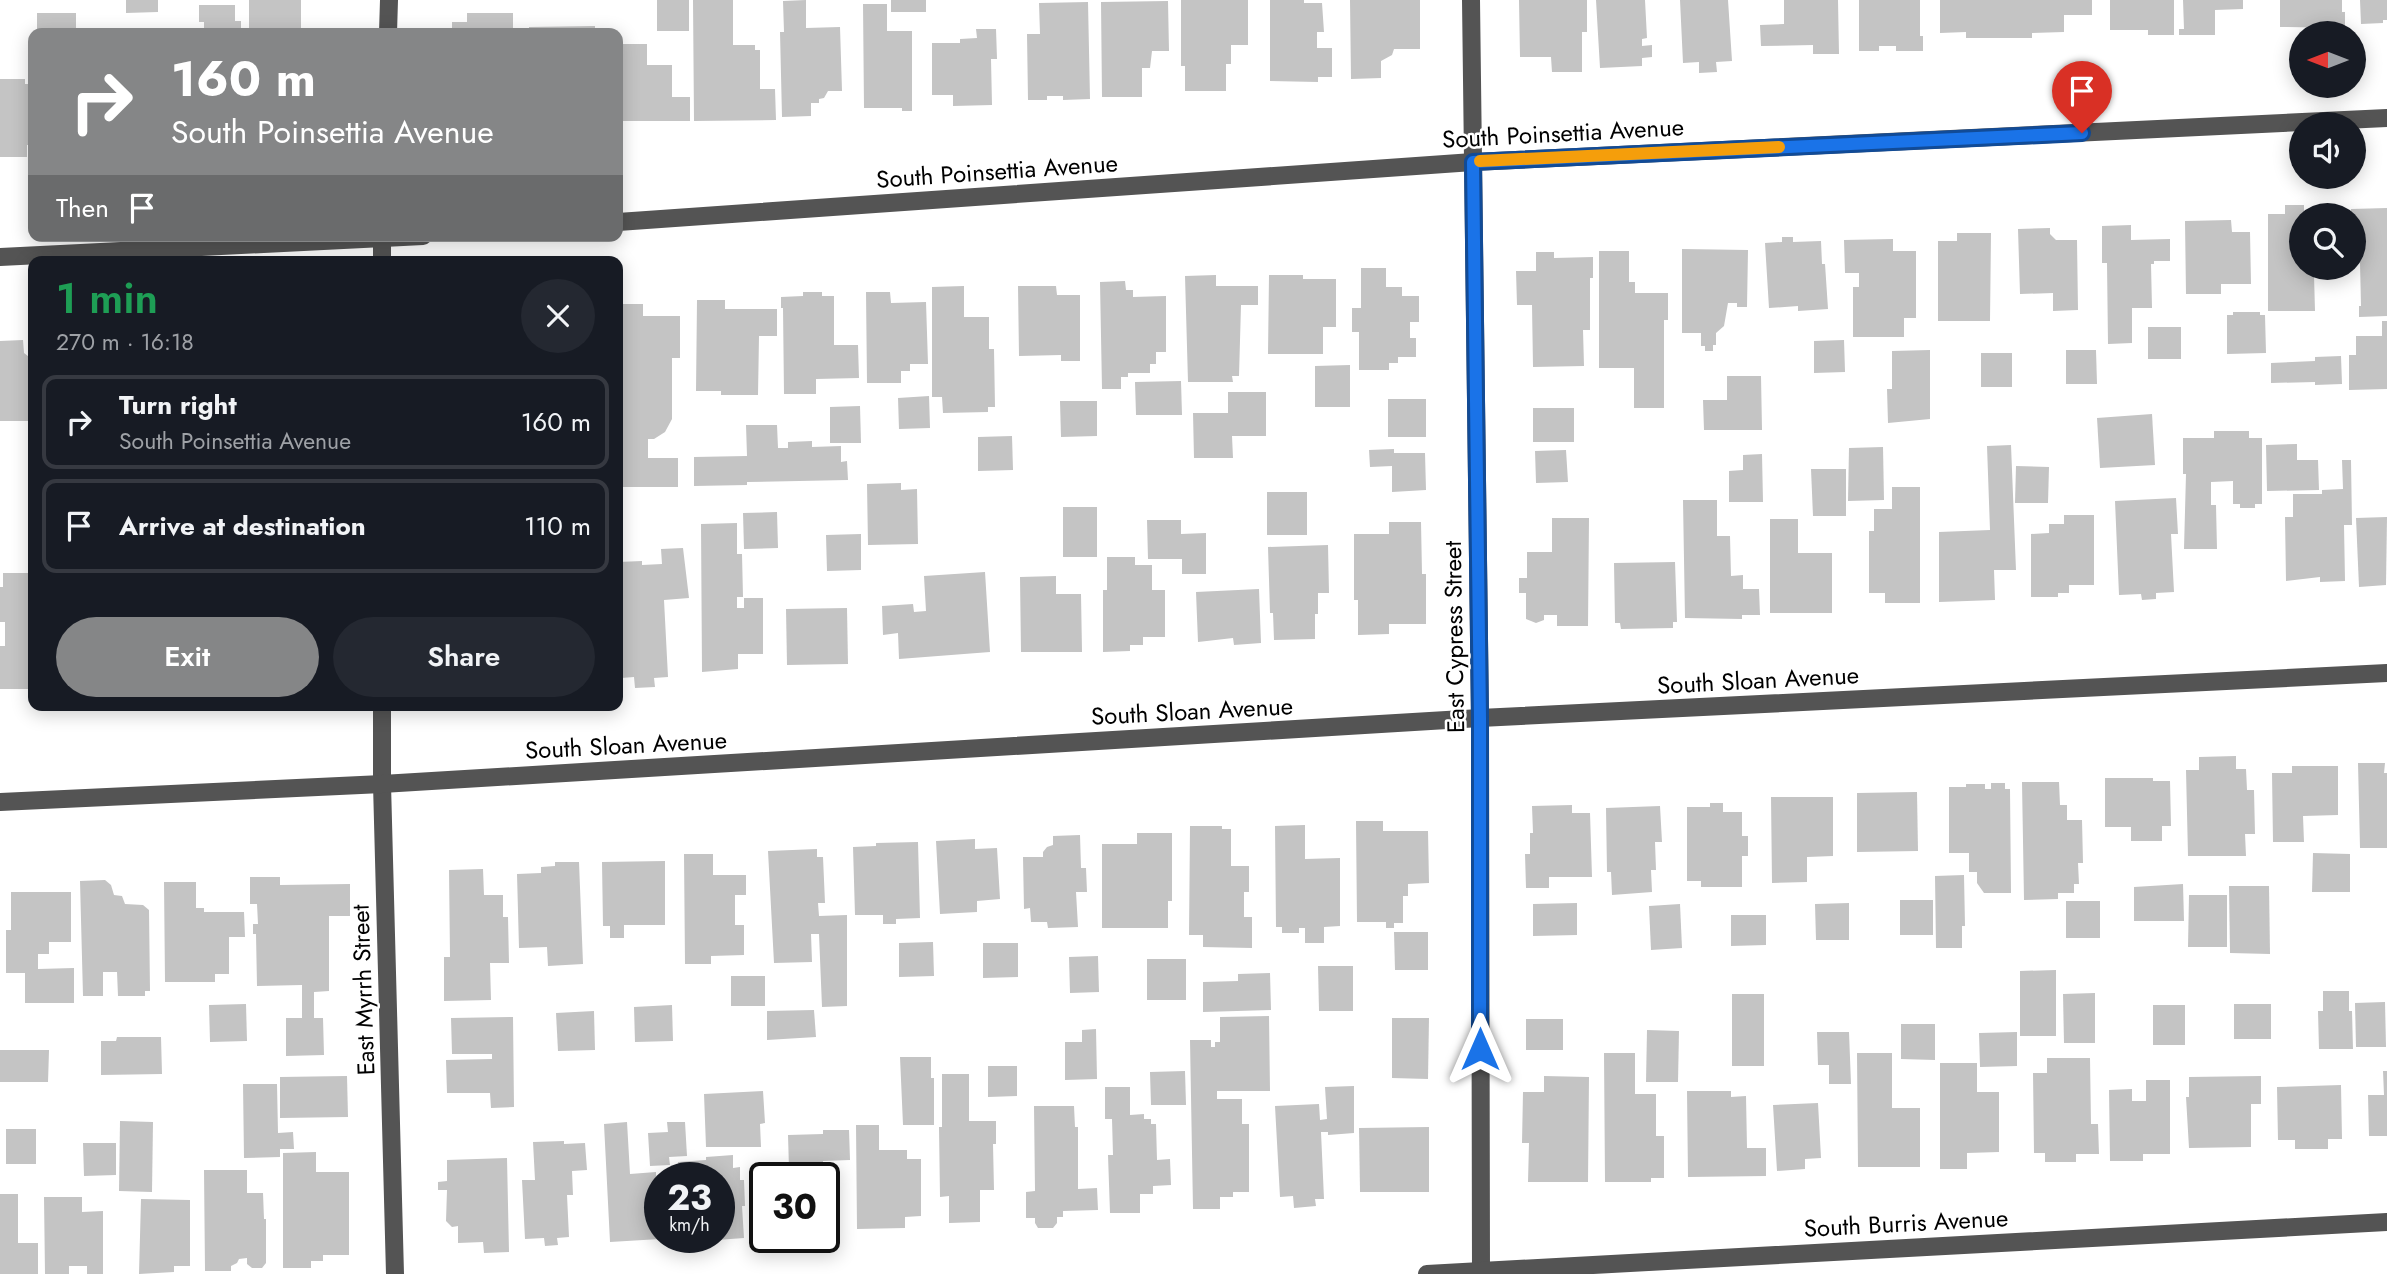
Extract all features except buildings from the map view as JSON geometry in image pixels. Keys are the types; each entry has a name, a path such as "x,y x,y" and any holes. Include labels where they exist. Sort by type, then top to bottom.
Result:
{"street":[{"path":"388,28 389,0"},
{"name":"East Cypress Street","path":"1471,0 1480,718 1481,1272"},
{"name":"South Poinsettia Avenue","path":"623,222 1473,162 2387,118"},
{"path":"0,257 302,242"},
{"name":"South Sloan Avenue","path":"0,802 382,784 1480,718 2387,673"},
{"name":"East Myrrh Street","path":"382,711 395,1274"},
{"name":"South Burris Avenue","path":"1427,1274 2387,1222"}],"slow traffic":[{"path":"1480,161 1779,147"}],"route":[{"path":"1480,1049 1480,718 1473,162 2082,133"}]}
